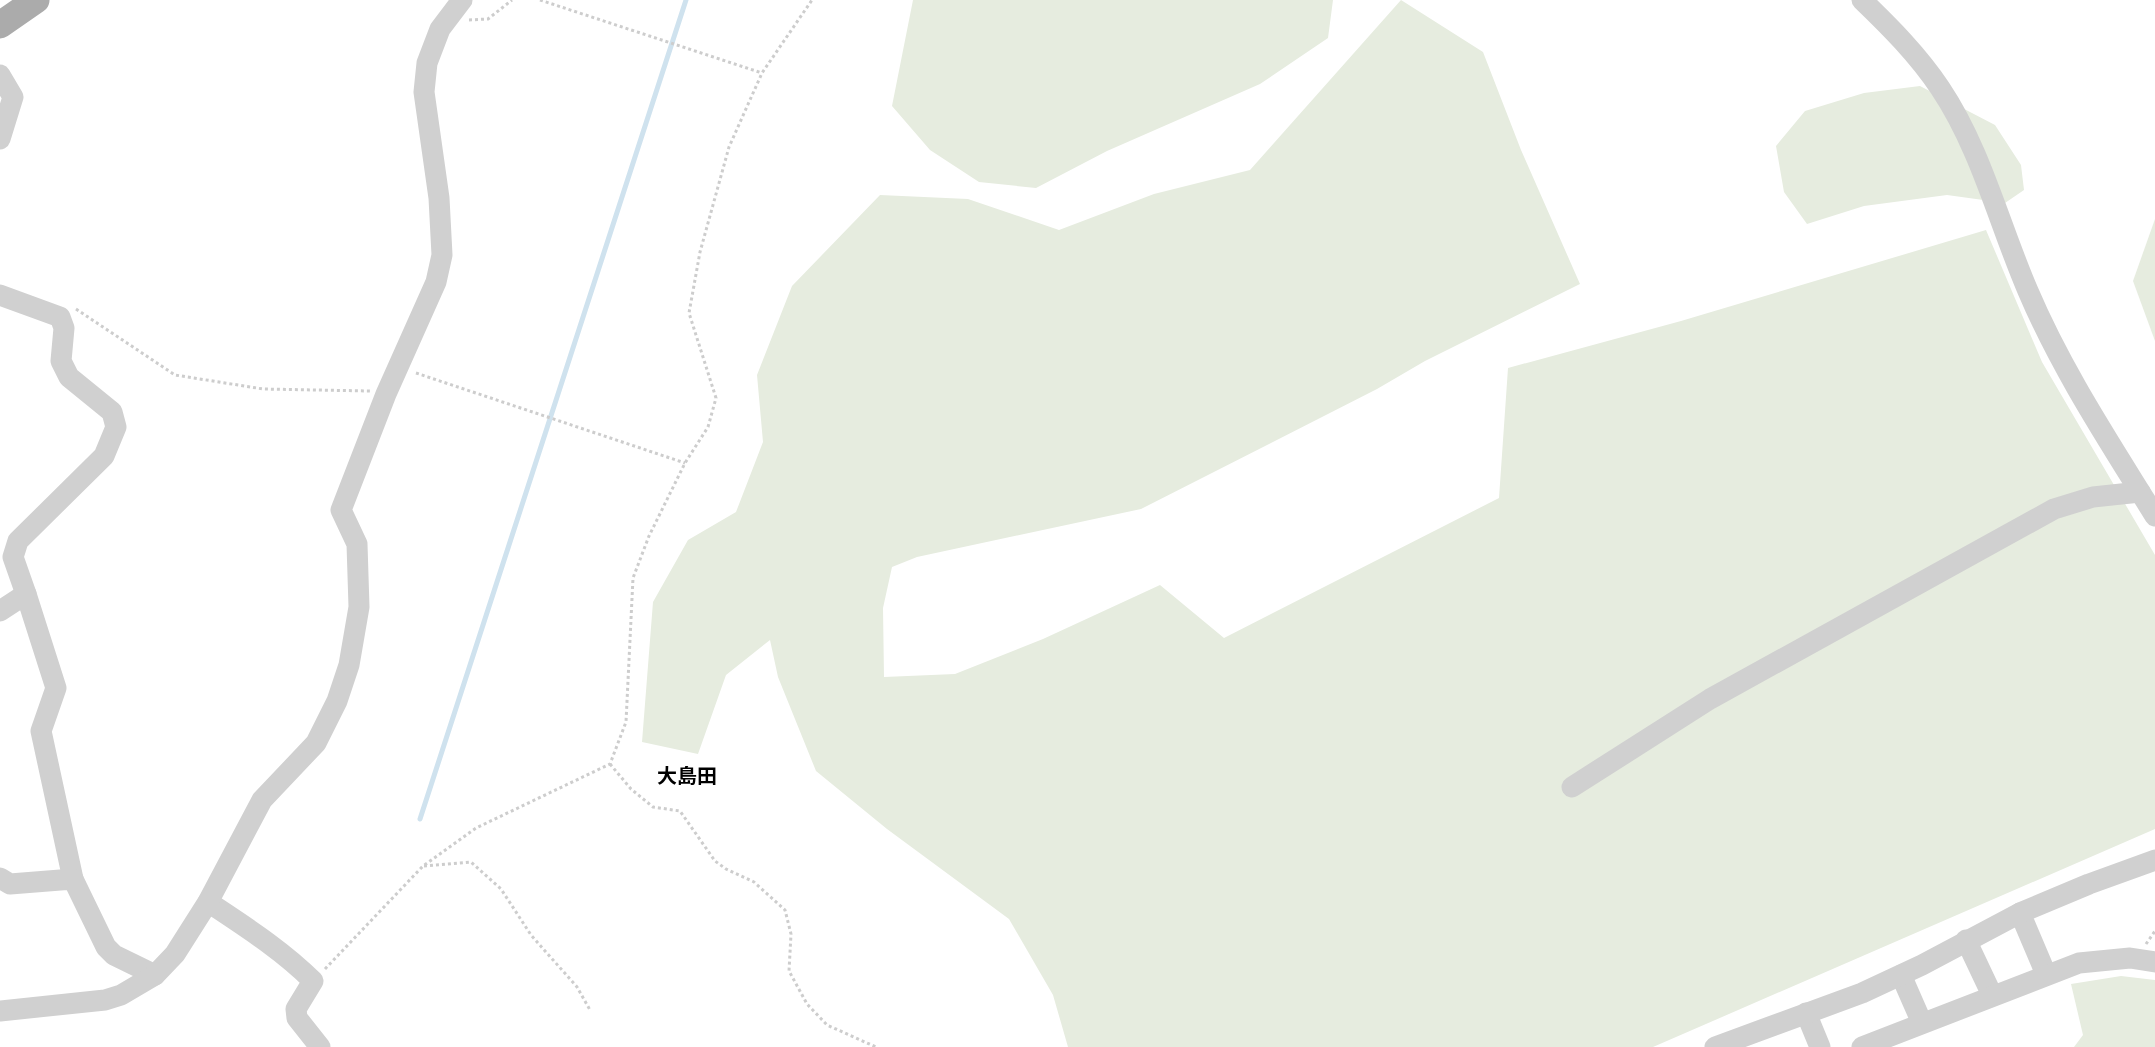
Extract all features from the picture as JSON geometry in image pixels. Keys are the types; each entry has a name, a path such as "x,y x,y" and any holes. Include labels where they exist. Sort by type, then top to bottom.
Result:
{"main road":[{"path":"0,25 36,0"}],"street":[{"path":"1862,0 1915,54 1941,89 1974,155 2028,292 2056,349 2155,516"},
{"path":"0,1011 105,1000 121,995 155,975 175,954 208,902 262,800 316,743 337,701 349,665 359,606 357,544 341,510 386,394 436,282 442,255 439,198 424,92 427,63 440,29 457,7"},
{"path":"0,75 13,97 0,139"},
{"path":"0,296 60,317 64,328 61,361 69,377 112,411 116,427 104,456 18,541 13,557 56,688 41,730 73,879 106,947 114,955 155,975"},
{"path":"1572,787 1710,699 2054,509 2093,497 2140,492"},
{"path":"0,611 26,594"},
{"path":"1715,1047 1744,1042 1806,1013 1862,993 2020,913 2155,860"},
{"path":"0,878 10,884 73,879"},
{"path":"208,902 252,931 313,981 296,1009 297,1018 320,1047"},
{"path":"2020,913 2046,974"},
{"path":"1966,940 1992,995"},
{"path":"1862,1047 2079,963 2101,959 2155,962"},
{"path":"1901,975 1922,1023"},
{"path":"1806,1013 1820,1047"}],"path":[{"path":"457,7 468,20 488,19 512,0"},
{"path":"540,0 762,73"},
{"path":"313,981 423,866 476,828 610,764 626,722 633,578 649,536 685,463 708,427 716,398 689,312 700,252 729,147 762,73 812,0"},
{"path":"60,317 71,306 175,375 264,389 364,390 386,394"},
{"path":"398,367 685,463"},
{"path":"610,764 631,789 653,807 680,811 715,861 726,869 754,882 785,910 791,934 789,972 807,1004 827,1025 876,1047"},
{"path":"423,866 471,862 501,889 531,935 577,987 590,1010"}],"shaded area":[{"path":"913,0 1333,0 1328,38 1260,84 1107,151 1036,188 979,182 930,150 892,106"},
{"path":"1401,0 1483,52 1521,150 1580,284 1425,361 1377,389 1141,509 917,557 892,567 883,608 884,677 955,674 1043,639 1160,585 1224,638 1499,498 1508,368 1681,321 1986,230 2042,362 2155,555 2155,829 1653,1047 1068,1047 1053,995 1009,919 887,829 816,771 778,677 770,640 726,675 698,754 642,742 653,602 688,540 736,512 763,442 757,375 792,286 880,195 968,199 1059,230 1154,194 1250,170"},
{"path":"1920,86 1995,125 2021,165 2024,190 2005,203 1947,195 1864,206 1807,224 1784,192 1776,146 1805,111 1864,93"},
{"path":"2155,219 2155,341 2133,281"},
{"path":"2121,976 2155,980 2155,1047 2074,1047 2083,1035 2071,984"}],"waterway":[{"path":"420,819 686,0"}],"district":[{"name":"大島田","path":"687,775"}]}
